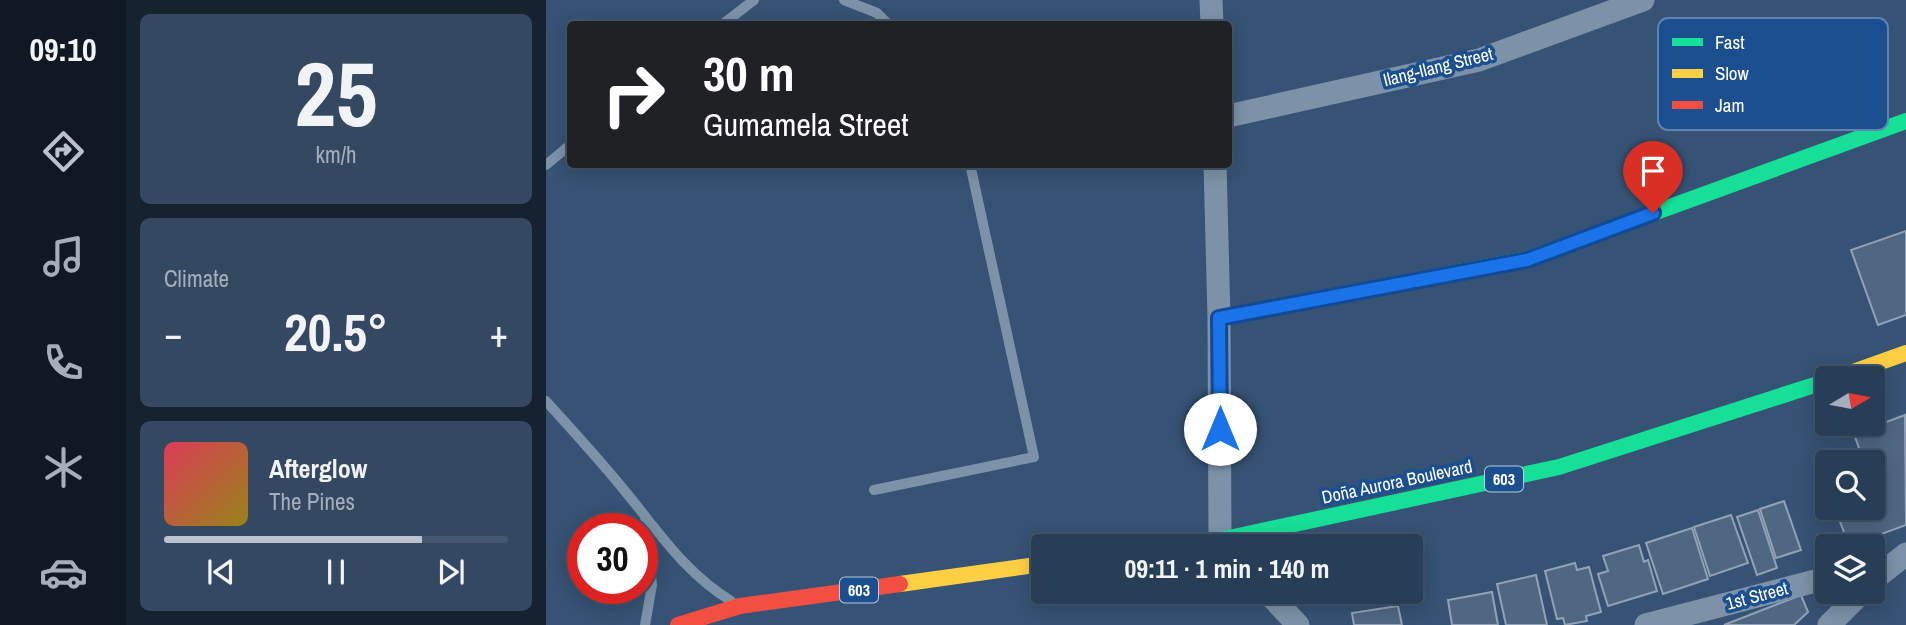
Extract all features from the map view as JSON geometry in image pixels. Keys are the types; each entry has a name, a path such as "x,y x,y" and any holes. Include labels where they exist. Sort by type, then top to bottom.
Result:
{"main road":[{"path":"1888,128 1906,121"},
{"path":"1219,318 1527,260 1881,130"},
{"path":"1884,366 1904,361"},
{"name":"Doña Aurora Boulevard","path":"1263,534 1559,467 1815,385"},
{"name":"603","path":"678,625 740,607 1031,566"}],"street":[{"path":"1212,0 1212,21"},
{"name":"Ilang-Ilang Street","path":"1232,115 1479,60 1643,0"},
{"path":"1215,168 1223,534"},
{"path":"1885,571 1906,554"},
{"name":"1st Street","path":"1646,625 1815,581"},
{"path":"1279,604 1298,625"},
{"path":"1829,625 1850,604"}],"lane":[{"path":"727,21 754,0"},
{"path":"844,0 877,13 885,21"},
{"path":"546,165 567,148"},
{"path":"874,490 1034,457 971,168"},
{"path":"546,401 642,513"},
{"path":"658,532 679,559 710,588 740,607"},
{"path":"645,625 649,604"}],"building":[{"path":"1906,231 1906,315 1878,325 1851,250"},
{"path":"1905,415 1906,525 1882,534 1845,534 1839,520 1885,520 1885,450 1860,450 1855,436 1885,436 1885,422"},
{"path":"1784,501 1801,550 1776,558 1760,509"},
{"path":"1758,510 1777,568 1757,575 1737,517"},
{"path":"1731,515 1748,563 1710,576 1694,527"},
{"path":"1692,528 1708,579 1663,594 1646,543"},
{"path":"1639,545 1644,562 1648,560 1657,591 1608,606 1598,574 1608,571 1603,556"},
{"path":"1575,563 1577,570 1589,567 1601,612 1586,616 1587,621 1565,625 1563,618 1557,619 1545,571"},
{"path":"1536,575 1547,625 1506,625 1497,584"},
{"path":"1492,592 1498,625 1452,625 1448,600"},
{"path":"1801,595 1808,612 1794,625 1724,625"},
{"path":"1398,606 1402,625 1354,625 1352,613"}],"traffic: fast":[{"path":"1888,128 1906,121"},
{"path":"1219,318 1527,259 1881,130"},
{"path":"1248,534 1559,467 1815,385"}],"traffic: slow":[{"path":"1870,366 1906,353"},
{"path":"900,584 1031,566"}],"traffic: jam":[{"path":"678,625 740,606 900,584"}],"route":[{"path":"1220,429 1219,318 1527,260 1653,213"}]}
